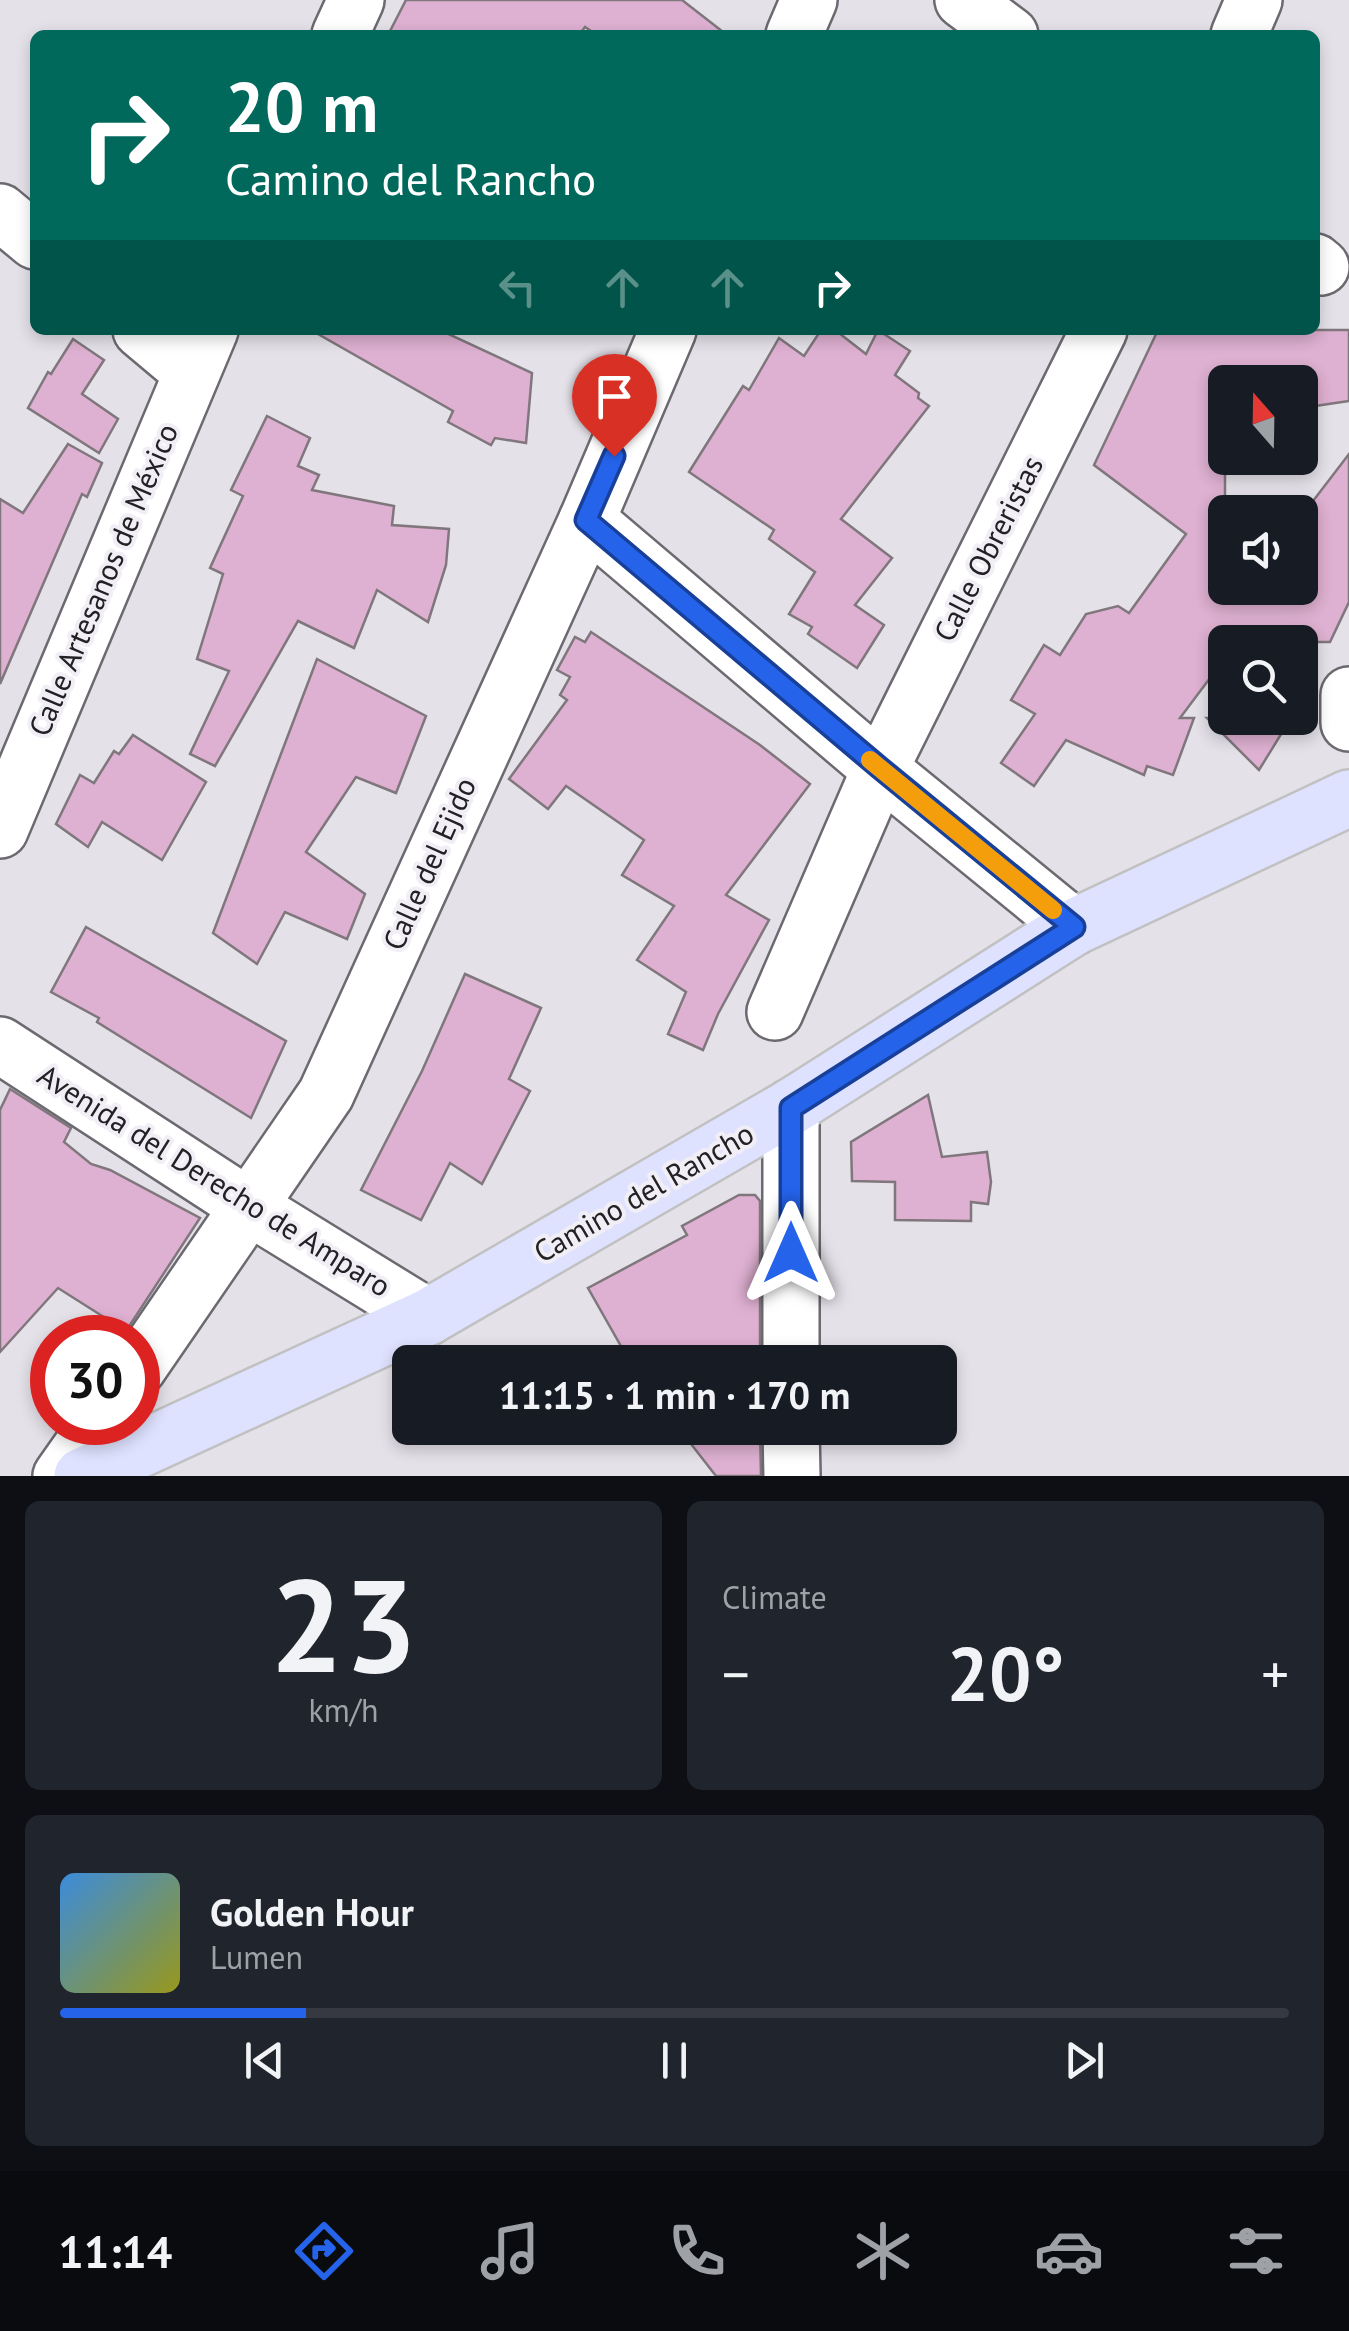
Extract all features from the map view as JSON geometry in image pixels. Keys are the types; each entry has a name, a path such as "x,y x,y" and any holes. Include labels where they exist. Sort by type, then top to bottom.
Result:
{"main road":[{"name":"Camino del Rancho","path":"82,1476 428,1317 791,1108 1074,927 1349,798"}],"street":[{"path":"342,30 356,0"},
{"path":"796,30 808,0"},
{"path":"963,0 1003,30"},
{"path":"1241,30 1254,0"},
{"path":"0,212 30,237"},
{"path":"155,335 200,351"},
{"name":"Calle del Ejido","path":"160,1337 326,1094 666,335"},
{"name":"Calle Obreristas","path":"776,1012 880,768 1097,335"},
{"name":"Calle Artesanos de México","path":"0,830 200,351"},
{"path":"586,520 1074,927"},
{"path":"1349,694 1349,723"},
{"name":"Avenida del Derecho de Amparo","path":"0,1045 428,1317"},
{"path":"791,1108 791,1345"},
{"path":"62,1476 83,1445"},
{"path":"792,1445 792,1476"}],"building":[{"path":"406,0 682,0 721,30 585,27 391,30"},
{"path":"1320,330 1349,330 1349,401 1318,406 1318,365 1208,365 1208,475 1225,475 1225,495 1208,495 1208,605 1318,605 1318,495 1349,454 1349,602 1330,642 1318,642 1318,625 1208,625 1208,681 1180,718 1194,718 1173,775 1147,766 1144,775 1066,740 1034,786 1001,763 1035,714 1011,700 1044,645 1060,655 1086,614 1118,606 1129,613 1186,534 1094,465 1156,335 1320,335"},
{"path":"320,335 451,335 532,373 526,443 495,438 491,445 448,422 453,411"},
{"path":"818,335 841,335 866,354 876,335 886,335 910,351 895,375 929,406 841,519 892,558 855,605 884,625 857,668 808,634 812,627 789,614 815,572 769,539 774,530 689,472 743,386 749,390 779,338 804,356"},
{"path":"73,339 104,360 82,394 118,419 99,453 28,408"},
{"path":"267,416 310,438 298,466 319,475 312,490 394,506 392,525 449,529 446,565 428,622 377,590 354,648 298,621 215,766 190,754 229,671 197,659 223,574 210,568 243,496 231,490"},
{"path":"68,444 102,463 87,497 82,494 0,684 0,499 23,513"},
{"path":"591,632 760,745 810,784 726,895 769,920 703,1050 668,1034 686,992 637,960 674,906 622,875 644,840 566,786 548,809 509,779 567,700 560,695 570,677 557,670 575,637 585,642"},
{"path":"317,659 426,716 396,793 356,777 306,852 365,894 347,939 285,912 257,964 213,933"},
{"path":"133,735 206,782 162,860 102,822 88,847 56,824 80,775 94,783 114,751 119,754"},
{"path":"1224,735 1281,735 1259,770"},
{"path":"86,927 286,1041 251,1118 97,1022 99,1018 51,992"},
{"path":"465,974 541,1008 509,1079 530,1091 482,1184 450,1163 421,1220 361,1190 422,1071"},
{"path":"10,1089 71,1128 64,1142 91,1164 110,1170 200,1218 136,1315 101,1315 58,1288 0,1352 0,1110"},
{"path":"928,1095 942,1157 987,1152 991,1182 988,1204 971,1202 971,1221 895,1220 895,1182 852,1181 851,1142"},
{"path":"739,1195 755,1195 760,1201 760,1345 620,1345 588,1288 687,1235 682,1226"},
{"path":"692,1445 760,1445 761,1476 716,1476"}],"slow traffic":[{"path":"870,760 1053,910"}],"route":[{"path":"614,456 586,520 1074,927 791,1108 791,1253"}]}
